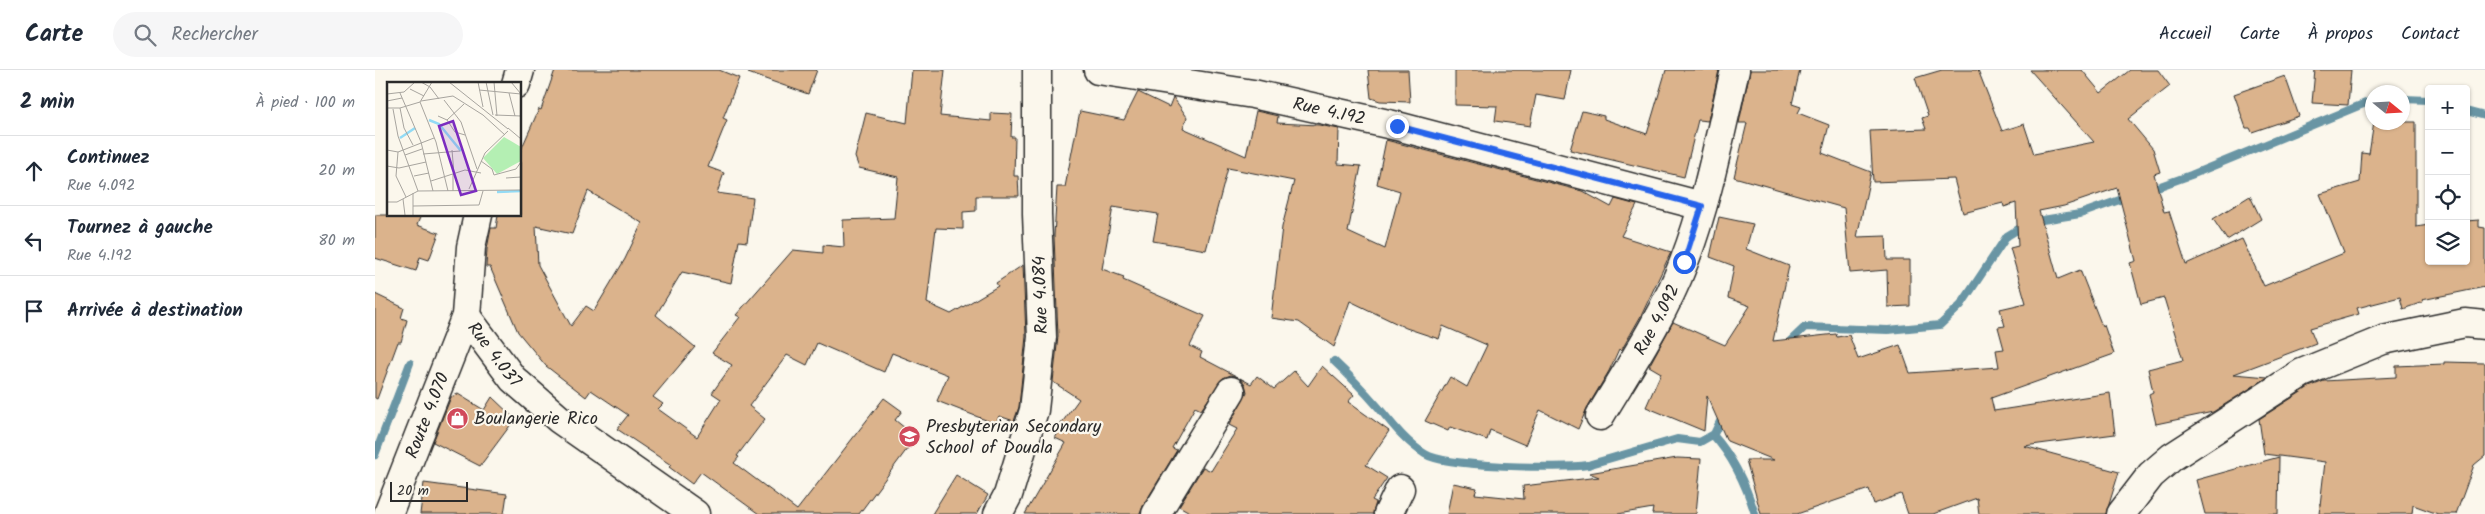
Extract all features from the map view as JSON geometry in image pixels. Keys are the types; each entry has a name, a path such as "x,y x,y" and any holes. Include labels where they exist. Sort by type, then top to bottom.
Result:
{"street":[{"name":"Rue 4.084","path":"998,514 1008,495 1034,410 1042,337 1037,214 1037,70"},
{"name":"Rue 4.192","path":"1098,70 1253,94 1397,126 1702,206"},
{"name":"Rue 4.092","path":"1600,416 1652,330 1684,262 1702,206 1735,70"},
{"name":"Route 4.070","path":"388,514 466,316 471,247 478,216"},
{"name":"Rue 4.037","path":"466,316 513,379 521,386 559,418 695,514"},
{"path":"2121,514 2151,475 2172,457 2303,373 2383,340 2465,323 2485,325"},
{"path":"1156,514 1231,391"},
{"path":"1388,514 1400,489"}],"building":[{"path":"555,70 719,70 739,78 723,118 727,120 708,167 724,173 717,193 753,198 747,242 739,241 731,283 682,272 656,315 695,347 653,397 663,404 658,409 697,437 721,399 712,393 732,365 712,353 740,317 736,315 793,250 823,253 823,245 844,247 843,220 894,218 898,177 859,168 855,157 866,113 907,123 912,70 945,70 940,116 991,121 991,113 1012,114 1011,137 1015,137 1014,176 1018,176 1019,196 976,196 976,211 963,212 963,229 936,228 927,303 951,314 998,286 996,283 1023,265 1026,336 1019,407 1014,421 999,416 996,424 937,401 948,375 892,353 884,372 817,343 807,365 787,355 749,406 765,419 737,456 739,457 734,463 797,510 884,398 902,411 895,420 916,437 859,514 759,514 701,472 692,484 669,467 671,465 617,429 628,415 591,390 586,397 546,366 518,332 490,267 486,267 491,228 496,228 498,216 521,216 521,150 539,109 541,110","holes":["588,191 642,223 625,259 594,311 586,306 571,326 538,265 536,226 572,234"]},
{"path":"749,70 817,70 808,94 748,73"},
{"path":"1368,70 1408,70 1410,102 1380,101 1371,98"},
{"path":"1455,70 1571,70 1565,100 1536,95 1530,126 1495,121 1497,106 1455,105"},
{"path":"1666,70 1719,70 1708,121 1698,120 1684,177 1570,150 1582,111 1604,116 1604,119 1647,134"},
{"path":"1750,70 1800,70 1792,104 1801,107 1798,113 1829,125 1822,153 1871,172 1857,237 1886,236 1887,260 1910,260 1910,306 1888,307 1887,270 1850,273 1844,208 1734,177 1747,123 1739,123"},
{"path":"1942,70 1978,70 2002,131 2024,124 2034,154 2094,142 2030,70 2082,70 2101,93 2130,70 2158,70 2170,86 2128,119 2153,149 2160,172 2154,174 2164,212 2169,211 2186,264 2242,239 2264,286 2344,253 2320,194 2360,182 2362,153 2369,154 2373,130 2410,130 2410,122 2416,122 2416,227 2425,226 2425,265 2470,265 2470,221 2479,220 2479,227 2485,228 2485,287 2422,300 2423,302 2403,309 2400,297 2357,308 2359,314 2310,328 2316,343 2234,374 2268,377 2213,412 2156,424 2149,394 2153,392 2148,369 2183,360 2164,298 2141,304 2130,263 2136,261 2117,188 2064,206 2039,211 2058,279 2080,270 2102,326 2104,325 2114,354 1991,398 1994,411 2110,393 2115,434 2024,446 2119,472 2106,514 1979,514 1977,498 1933,514 1908,514 1901,494 1874,504 1869,489 1797,514 1761,514 1746,460 1774,460 1727,441 1707,396 1704,431 1646,407 1661,373 1649,366 1673,322 1725,345 1750,306 1728,298 1734,266 1710,257 1719,217 1753,224 1746,249 1789,266 1773,341 1836,334 1837,337 1849,335 1858,359 1900,345 1910,373 1999,367 1996,350 2004,349 1998,327 2005,326 2000,309 2026,303 2010,248 2018,246 2016,203 2004,207 2003,203 1963,213 1954,179 1873,182 1870,131 1926,129 1922,118 1928,116 1915,78"},
{"path":"2315,70 2351,70 2348,105 2312,103"},
{"path":"2285,76 2299,116 2252,132 2250,128 2246,128 2234,94"},
{"path":"1138,92 1169,107 1173,97 1187,117 1183,128 1246,156 1256,111 1278,116 1277,123 1319,125 1339,129 1338,164 1361,166 1348,232 1385,249 1400,191 1377,184 1386,140 1582,191 1611,207 1615,199 1637,205 1621,236 1671,252 1642,314 1621,351 1619,349 1609,371 1587,408 1578,429 1540,410 1525,445 1490,430 1487,440 1450,427 1448,431 1425,421 1450,377 1467,387 1487,345 1443,326 1439,339 1406,328 1350,301 1334,347 1299,322 1271,318 1282,227 1294,181 1228,168 1206,250 1153,241 1158,214 1113,207 1102,269 1124,277 1123,280 1205,316 1190,346 1202,352 1200,357 1238,377 1231,375 1223,378 1201,410 1195,407 1172,448 1177,450 1140,514 1025,514 1066,443 1055,438 1060,430 1058,428 1079,399 1053,382 1058,336 1054,236 1057,187 1065,187 1080,111 1124,120"},
{"path":"2250,196 2261,219 2227,240 2213,219"},
{"path":"375,215 421,216 417,225 439,233 429,260 420,257 416,271 375,258"},
{"path":"375,294 404,308 401,318 407,320 401,342 398,342 377,399 375,398"},
{"path":"2444,362 2485,363 2485,456 2474,465 2456,514 2438,514 2413,505 2412,514 2319,514 2325,462 2264,454 2259,419 2309,387 2324,381 2396,377 2396,366 2444,364"},
{"path":"1322,366 1354,395 1348,402 1389,431 1366,465 1387,478 1372,500 1376,502 1373,514 1193,514 1179,506 1203,467 1211,471 1237,429 1229,425 1247,392 1245,384 1240,378 1251,384 1257,376 1274,389 1294,371 1308,386"},
{"path":"458,394 484,410 492,397 515,419 480,466 433,442 451,397"},
{"path":"2279,457 2278,514 2205,514 2196,480"},
{"path":"1677,458 1701,459 1696,514 1652,514 1653,508 1618,514 1447,514 1453,483 1477,488 1475,494 1524,499 1523,486 1599,477 1589,473"},
{"path":"956,475 988,495 977,514 932,514"},
{"path":"424,483 507,494 504,514 420,514"}],"waterway":[{"path":"2410,99 2425,100"},
{"path":"2149,190 2191,175 2365,103"},
{"path":"2470,112 2485,116"},
{"path":"1785,346 1805,327 1888,330 1940,325 1961,305 2007,236 2030,222 2080,214 2128,197"},
{"path":"1334,361 1363,390 1400,433 1425,454 1455,462 1504,466 1588,465"},
{"path":"375,455 410,363"},
{"path":"1591,464 1677,439 1700,442 1714,434 1723,415"},
{"path":"1713,435 1739,472 1755,514"}],"place":[{"name":"Boulangerie Rico","path":"458,418"},
{"name":"Presbyterian Secondary School of Douala","path":"910,436"}],"route":[{"path":"1397,126 1702,206 1684,262"}]}
